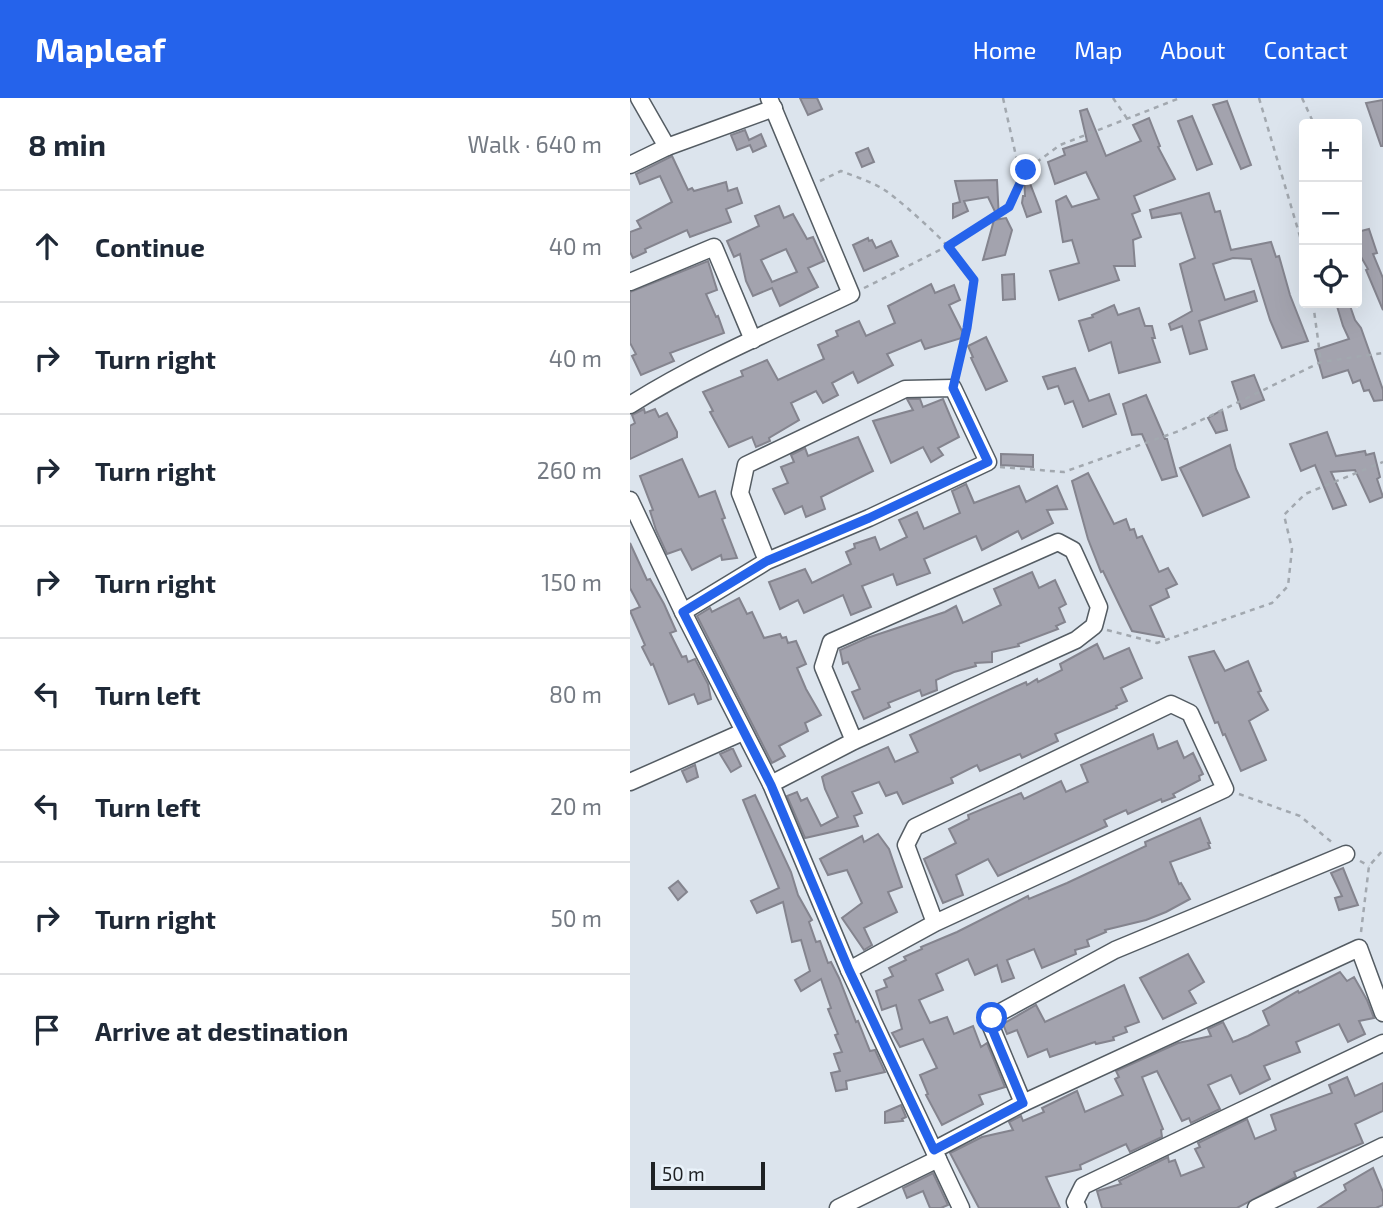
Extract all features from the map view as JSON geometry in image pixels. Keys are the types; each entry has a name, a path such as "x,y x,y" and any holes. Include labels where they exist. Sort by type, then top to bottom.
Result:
{"street":[{"path":"639,98 667,147"},
{"path":"630,165 771,103 851,294 657,387 630,405"},
{"path":"630,282 714,247 753,340"},
{"path":"683,612 767,561 869,518 988,462 953,388 905,389 746,465 740,493 767,561"},
{"path":"630,500 634,521 771,785 849,970 961,1208"},
{"path":"771,785 854,741 1076,640 1094,626 1099,607 1073,550 1058,542 831,642 823,667 854,741"},
{"path":"849,970 935,923 1225,789 1190,713 1171,704 915,827 906,845 935,923"},
{"path":"630,782 744,732"},
{"path":"1023,1103 990,1024 997,1014 1115,950 1346,854"},
{"path":"838,1208 1023,1103 1359,948 1383,1013"},
{"path":"1078,1208 1075,1202 1083,1186 1383,1043"},
{"path":"1256,1208 1383,1146"}],"path":[{"path":"1003,98 1018,165 1026,170"},
{"path":"1114,98 1128,120"},
{"path":"851,294 948,246 1009,207 1026,170 1060,145 1180,98"},
{"path":"1259,98 1303,245"},
{"path":"1302,98 1312,119"},
{"path":"807,186 841,171 885,190 948,246 974,280 967,328 953,388"},
{"path":"1314,308 1321,362"},
{"path":"988,462 998,467 1064,472 1179,431 1321,362 1383,353"},
{"path":"1094,626 1157,643 1272,603 1288,586 1292,550 1284,515 1305,494 1383,462"},
{"path":"1225,789 1300,816 1346,854 1369,866"},
{"path":"1359,948 1369,866 1383,850"}],"building":[{"path":"800,98 817,98 822,109 808,115"},
{"path":"1383,100 1383,146 1381,146 1366,103"},
{"path":"1227,101 1251,165 1241,169 1213,105"},
{"path":"1087,109 1106,156 1141,141 1133,125 1149,118 1160,146 1158,147 1175,179 1134,196 1140,211 1132,214 1141,237 1133,240 1135,266 1114,266 1119,280 1059,300 1050,271 1079,263 1072,240 1063,242 1056,201 1066,196 1072,207 1099,199 1086,172 1055,184 1048,162 1065,155 1063,149 1087,141 1080,111"},
{"path":"1192,116 1212,164 1197,170 1178,121"},
{"path":"745,130 749,140 761,134 766,146 753,152 750,145 737,150 731,135"},
{"path":"868,148 874,162 862,167 856,153"},
{"path":"672,156 688,190 692,188 694,191 726,182 728,191 737,188 742,203 726,209 731,222 690,237 687,230 645,249 646,252 633,258 630,252 630,232 641,228 637,221 672,202 660,176 640,184 636,174"},
{"path":"1026,173 1041,212 1027,217 1022,203"},
{"path":"997,180 999,220 988,197 964,201 968,211 953,218 953,204 960,202 955,181"},
{"path":"1209,193 1215,212 1220,211 1231,250 1271,242 1276,257 1279,256 1290,295 1308,341 1282,348 1270,320 1251,259 1233,258 1213,264 1225,300 1254,291 1257,301 1199,321 1207,349 1190,354 1182,326 1171,330 1169,324 1192,311 1180,264 1195,258 1181,213 1152,218 1150,210"},
{"path":"779,206 784,218 793,214 807,239 813,237 824,261 808,268 818,287 780,306 772,288 753,296 746,281 740,254 734,257 727,241 759,226 755,216","holes":["786,249 797,272 772,282 761,260"]},
{"path":"1006,218 1012,230 1005,255 983,260 994,220"},
{"path":"1369,229 1377,253 1373,254 1383,278 1383,310 1362,259 1362,231"},
{"path":"868,238 876,248 891,241 898,256 864,271 853,245"},
{"path":"708,261 717,290 706,294 724,333 670,353 674,361 641,375 632,356 636,354 630,343 630,292"},
{"path":"1014,274 1015,299 1003,300 1002,275"},
{"path":"931,284 935,293 954,285 960,300 949,305 965,337 925,349 921,340 887,354 893,365 858,383 853,372 832,383 838,395 823,403 816,391 791,403 799,420 769,438 770,441 756,447 752,437 729,447 710,412 713,411 703,392 743,376 741,371 767,360 778,380 824,359 818,345 838,336 836,331 859,321 866,336 895,323 888,306"},
{"path":"1114,305 1118,315 1139,308 1145,326 1152,326 1155,338 1152,338 1160,362 1119,373 1111,342 1089,351 1079,321 1093,317 1092,315"},
{"path":"1338,308 1351,308 1361,328 1383,390 1383,400 1374,401 1369,390 1364,391 1360,380 1353,383 1348,370 1323,378 1315,350 1349,339"},
{"path":"986,337 1007,381 986,390 968,346"},
{"path":"1075,368 1089,401 1109,394 1116,414 1083,427 1073,401 1065,404 1058,386 1048,389 1043,377"},
{"path":"1254,375 1264,400 1241,409 1232,382"},
{"path":"1146,395 1167,439 1177,476 1162,480 1142,434 1132,435 1123,404"},
{"path":"907,399 920,399 923,407 943,399 959,437 938,448 943,455 931,462 923,447 891,463 873,421 913,410"},
{"path":"644,409 645,413 655,409 659,417 667,413 677,437 630,459 630,426 635,423 632,415"},
{"path":"1222,410 1227,430 1216,433 1208,418"},
{"path":"1327,432 1336,456 1365,451 1366,455 1374,453 1380,477 1377,479 1383,497 1370,502 1355,470 1331,472 1346,505 1333,509 1315,465 1301,471 1290,444"},
{"path":"858,437 873,471 821,497 825,509 806,517 802,506 785,514 773,489 788,483 781,467 794,462 791,455 805,448 808,456"},
{"path":"1230,445 1236,469 1249,497 1203,516 1180,468"},
{"path":"1001,454 1033,455 1033,467 1001,465"},
{"path":"682,459 699,497 715,491 737,558 722,560 721,555 692,570 681,549 667,554 656,530 650,511 653,510 640,476"},
{"path":"1088,473 1114,524 1126,519 1137,538 1142,536 1159,572 1168,568 1177,584 1166,589 1169,597 1150,606 1164,637 1132,631 1103,571 1101,572 1088,539 1072,481"},
{"path":"966,484 974,503 1019,486 1026,502 1057,486 1067,509 1047,510 1053,523 1022,539 1018,531 982,550 976,536 924,559 930,573 897,585 893,574 862,586 871,607 851,615 843,595 804,613 798,600 780,609 769,582 805,569 812,583 851,564 846,552 855,548 854,544 875,537 880,550 907,537 899,520 917,512 924,529 960,513 952,491"},
{"path":"630,543 647,580 650,579 664,604 676,631 670,633 682,657 686,656 688,662 695,659 708,684 711,699 698,704 694,694 669,704 653,664 651,665 642,647 645,645 630,611 640,607 630,588"},
{"path":"1032,572 1039,588 1055,580 1066,604 1059,608 1065,622 1056,626 1058,629 1018,644 1019,646 992,652 992,662 975,663 976,666 936,680 937,690 922,696 920,690 888,703 890,707 864,719 852,692 860,689 848,662 843,664 840,650 956,606 963,623 1001,605 994,589"},
{"path":"739,598 747,614 752,612 764,638 780,634 782,638 786,637 788,643 796,641 806,664 797,668 821,715 805,723 808,731 779,746 785,756 772,763 697,616 710,608 712,612"},
{"path":"1097,644 1104,659 1129,648 1142,678 1121,688 1127,701 1116,706 1117,708 1055,734 1058,741 1022,758 1020,754 980,771 977,765 951,778 953,783 903,804 897,792 886,796 879,782 852,792 862,813 854,816 858,826 805,838 787,796 797,792 801,801 807,798 821,826 838,817 825,789 822,777 825,775 888,747 895,762 918,752 910,735 1026,682 1027,685 1037,679 1038,682 1062,670 1060,664"},
{"path":"1214,651 1225,671 1248,661 1261,691 1258,692 1268,710 1249,721 1266,760 1241,771 1225,734 1223,735 1218,722 1215,723 1189,657"},
{"path":"1153,734 1158,749 1177,741 1184,758 1193,753 1203,774 1199,776 1200,780 1173,794 1175,797 1162,802 1161,799 1128,814 1126,810 1104,820 1107,826 998,876 988,859 956,875 963,895 943,903 924,859 956,843 949,829 969,819 968,815 1021,793 1024,799 1061,781 1066,792 1088,782 1081,765"},
{"path":"731,749 741,766 731,772 720,754"},
{"path":"695,765 698,777 687,782 682,771"},
{"path":"755,795 791,872 798,895 812,920 809,922 816,942 820,941 870,1051 875,1050 885,1072 846,1081 847,1089 836,1091 831,1073 840,1071 834,1054 842,1052 821,979 801,991 795,980 810,971 801,940 792,942 783,902 757,913 751,901 779,888 743,800"},
{"path":"1200,818 1210,848 1170,862 1179,884 1181,883 1190,899 1146,920 1105,930 1106,932 1087,940 1089,946 1075,950 1076,954 1042,968 1034,949 1007,960 1014,978 1002,982 997,965 975,975 968,959 936,974 943,990 919,1000 930,1023 947,1017 954,1034 973,1026 981,1047 987,1043 1005,1087 979,1095 983,1104 942,1125 926,1095 928,1094 920,1075 937,1068 923,1039 900,1047 892,1033 902,1029 896,1005 882,1010 876,991 887,987 884,980 893,976 889,968 906,960 904,957 922,949 921,947 1028,896 1029,899 1067,883 1146,846 1145,842"},
{"path":"878,834 889,849 902,887 888,892 897,912 864,928 872,945 864,950 842,918 862,903 847,870 828,875 820,859 862,836 864,842"},
{"path":"1343,868 1358,905 1339,910 1335,898 1342,896 1331,873"},
{"path":"678,881 687,892 678,900 669,888"},
{"path":"1188,954 1204,982 1189,991 1196,1003 1163,1019 1140,978"},
{"path":"1340,972 1347,981 1354,977 1367,1000 1374,1018 1359,1021 1365,1034 1348,1042 1339,1024 1296,1042 1300,1052 1264,1066 1270,1079 1240,1094 1231,1075 1208,1085 1220,1109 1191,1123 1189,1118 1182,1121 1157,1071 1142,1077 1163,1129 1162,1137 1130,1152 1126,1144 1080,1165 1081,1169 1046,1177 1060,1208 979,1208 950,1153 982,1137 1013,1130 1009,1122 1021,1116 1023,1121 1044,1112 1042,1108 1077,1091 1085,1112 1123,1095 1115,1079 1119,1077 1116,1071 1178,1043 1211,1036 1208,1029 1223,1022 1233,1042 1248,1036 1269,1025 1263,1011"},
{"path":"1124,985 1139,1022 1125,1027 1127,1032 1113,1037 1114,1040 1095,1042 1050,1057 1047,1049 1028,1057 1017,1030 1007,1034 1003,1024 1036,1005 1045,1022"},
{"path":"1347,1077 1355,1096 1383,1083 1383,1111 1355,1124 1363,1143 1294,1172 1296,1177 1237,1208 1102,1208 1097,1191 1121,1184 1119,1181 1168,1157 1169,1162 1175,1160 1181,1176 1204,1167 1195,1149 1200,1147 1198,1143 1247,1119 1255,1139 1276,1130 1271,1115 1332,1093 1329,1085"},
{"path":"901,1105 906,1117 903,1121 885,1123 885,1112"},
{"path":"1373,1168 1383,1192 1383,1205 1376,1208 1318,1208 1346,1190 1344,1185"},
{"path":"933,1173 948,1205 930,1208 923,1191 907,1198 903,1188"}],"route":[{"path":"992,1018 990,1024 1023,1103 934,1150 849,970 771,785 683,612 767,561 869,518 988,462 953,388 973,298 974,280 948,246 1009,207 1026,170"}]}
